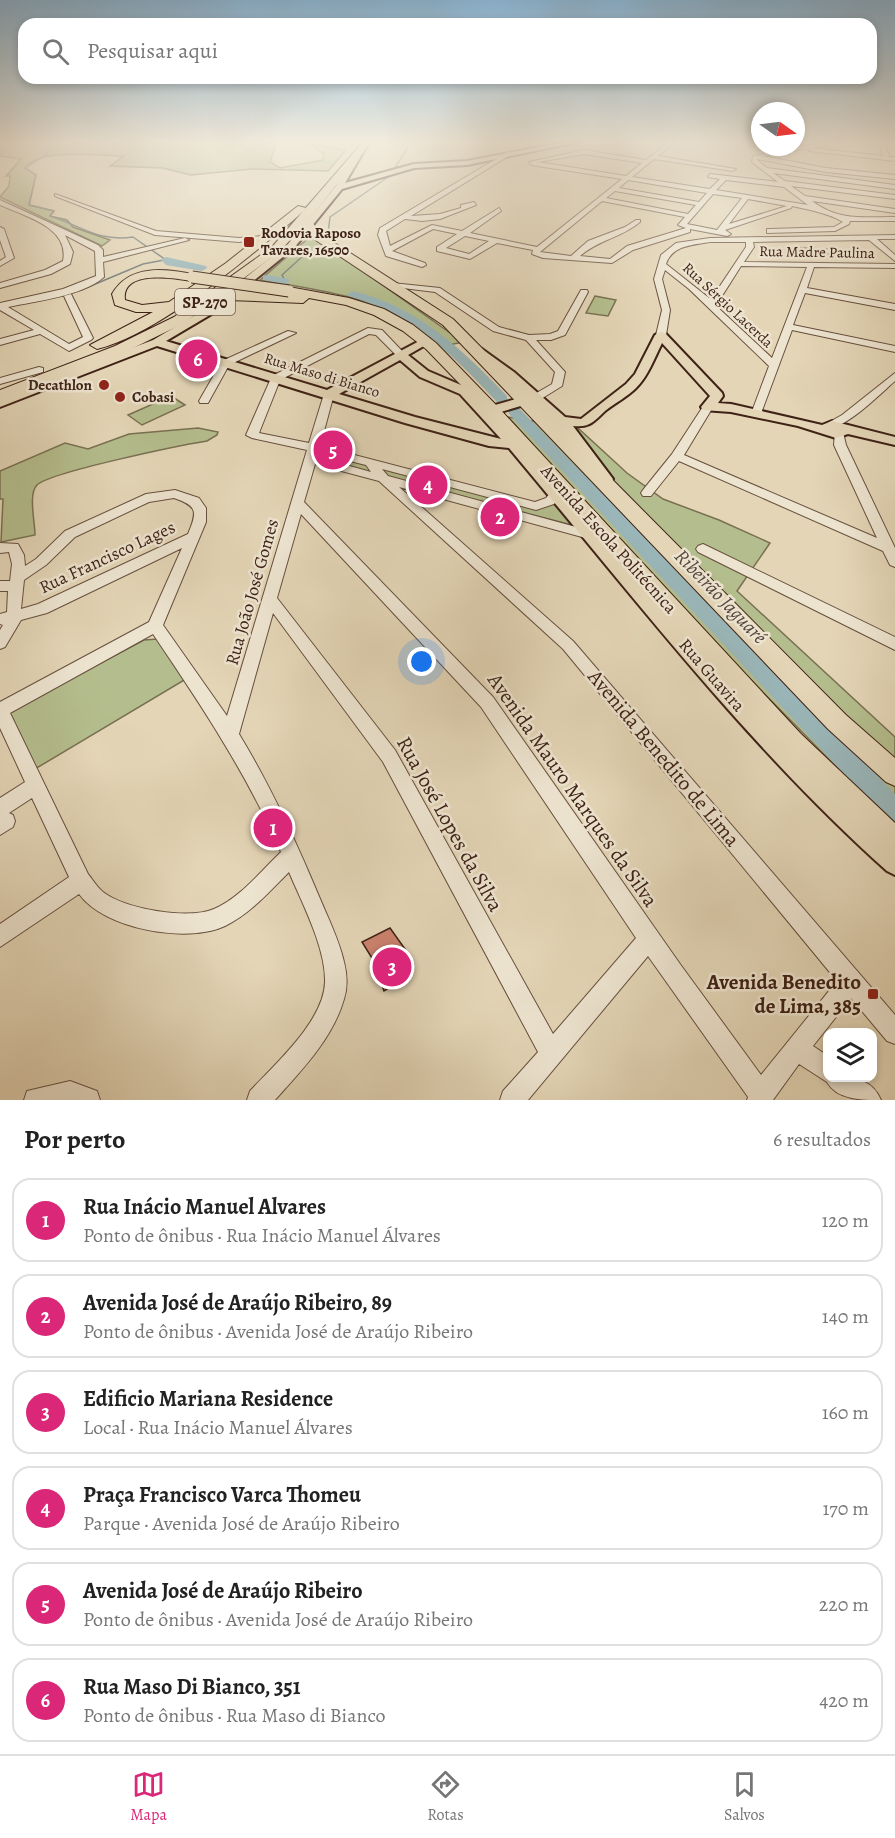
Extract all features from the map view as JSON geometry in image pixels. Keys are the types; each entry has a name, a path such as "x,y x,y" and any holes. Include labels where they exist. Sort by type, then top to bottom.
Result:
{"highway":[{"name":"SP-270","path":"0,382 39,370 62,352 141,333 179,312 270,244 316,193"},
{"name":"SP-270","path":"0,395 150,336 187,315 276,249 299,225 323,193"},
{"path":"62,352 148,320 244,252 310,200"},
{"name":"Avenida Escola Politécnica","path":"309,225 316,236 422,302 448,321 531,402 620,498 837,722 895,774"},
{"name":"Avenida Escola Politécnica","path":"174,302 155,308 132,308 119,302 118,294 126,282 146,274 192,277 290,291 349,302 389,317 425,341 493,410 541,470 792,742 895,842"},
{"path":"228,296 246,295 321,301 389,317"}],"main road":[{"path":"0,402 157,342 228,296 291,246 334,193"},
{"path":"561,421 582,423 590,420 636,381 661,334 712,402 756,414 895,441"},
{"path":"329,394 425,341"},
{"name":"Rua Maso di Bianco","path":"157,342 478,438 511,444"},
{"name":"Rua Guavira","path":"400,354 435,380 464,391 493,410 502,432 511,444 541,470 556,494 800,774 834,809 895,863"},
{"path":"493,410 531,402"},
{"name":"Avenida Escola Politécnica","path":"531,402 561,421 587,450 620,498"},
{"path":"587,450 589,437 597,418 607,404"},
{"path":"478,438 495,437 502,432"}],"street":[{"path":"422,265 394,257 388,250 382,235 384,229 443,193"},
{"path":"537,251 607,193"},
{"path":"638,193 701,204"},
{"path":"709,193 682,225 721,230 731,234 798,228 836,228 847,223 845,219"},
{"path":"711,193 814,208 845,219 895,219"},
{"path":"768,193 895,211"},
{"path":"795,193 814,208"},
{"path":"857,193 894,198"},
{"path":"57,195 155,233 239,240 264,237"},
{"path":"600,199 690,216"},
{"path":"721,230 745,199"},
{"path":"0,202 95,246 99,250 99,282"},
{"path":"402,218 446,216 463,206"},
{"path":"721,230 791,206"},
{"path":"496,240 470,258 441,250 441,247 500,210"},
{"path":"402,218 418,223"},
{"path":"572,259 591,243 628,229 638,221"},
{"path":"388,250 432,226 572,259 612,261 635,247 687,230"},
{"path":"0,229 10,258 0,264"},
{"path":"0,286 48,272 67,262 69,252 58,230"},
{"path":"870,237 895,259"},
{"path":"661,334 666,310 658,279 665,255 679,245 704,240 895,237"},
{"path":"100,260 134,254 194,238"},
{"path":"239,240 244,244 244,252"},
{"path":"707,304 719,294 739,264 750,247 749,240"},
{"path":"837,242 861,266"},
{"path":"790,250 847,252"},
{"name":"Rua Sérgio Lacerda","path":"662,264 680,276 747,343 774,365"},
{"name":"Rua Madre Paulina","path":"739,264 895,266"},
{"path":"756,414 811,266"},
{"path":"4,308 68,296 99,282"},
{"path":"4,308 99,282"},
{"name":"Avenida Escola Politécnica","path":"395,285 432,289 496,329 529,338"},
{"path":"802,290 895,307"},
{"path":"422,302 430,296 443,294"},
{"path":"529,338 551,337 562,333 580,295"},
{"path":"4,308 42,331 62,352 86,341 88,335 68,296"},
{"path":"788,327 895,349"},
{"path":"0,342 42,331"},
{"name":"Rua Guavira","path":"276,378 368,331 377,331 382,334 400,354"},
{"path":"204,401 225,363 291,333"},
{"path":"529,338 556,367 561,379 550,392 531,402"},
{"path":"895,375 837,428 840,445 895,562"},
{"path":"276,378 252,435 312,453 386,482 593,536"},
{"name":"Rua João José Gomes","path":"230,735 329,394"},
{"path":"647,493 677,456 712,402"},
{"path":"312,453 371,464 536,506 550,501 556,494"},
{"path":"677,456 888,548"},
{"name":"Avenida Benedito de Lima","path":"371,464 386,482 568,645 895,1033"},
{"path":"411,503 428,492"},
{"path":"0,586 17,582 78,529 146,498 160,495 184,496 198,504 202,513 155,626 0,710 81,881 96,899 114,908 144,918 206,924 222,916 292,855"},
{"name":"Avenida Mauro Marques da Silva","path":"298,503 487,702 760,1098"},
{"path":"536,506 536,521"},
{"name":"Rua Francisco Lages","path":"8,617 42,609 193,537"},
{"path":"0,643 17,582 16,551 13,547 2,547"},
{"path":"703,549 895,644"},
{"name":"Rua José Lopes da Silva","path":"270,599 389,756 551,1053"},
{"path":"155,626 230,735 276,816 327,939 336,984 331,1007 296,1058 259,1100"},
{"path":"2,818 35,786"},
{"path":"0,936 81,881"},
{"path":"512,1100 650,938"},
{"path":"760,1098 851,981"},
{"path":"796,1049 823,1068"},
{"path":"844,1082 869,1100"},
{"path":"36,1100 70,1093 88,1100"}],"green space":[{"path":"3,193 32,193 29,205 54,211 50,216 67,220 73,227 110,240 102,246 0,197"},
{"path":"312,235 463,342 444,346 411,321 356,299 260,280"},
{"path":"595,296 616,300 608,316 586,313"},
{"path":"171,396 185,405 142,425 128,415"},
{"path":"508,417 579,429 627,473 663,499 719,520 770,543 737,591 895,737 895,820 865,796 678,606"},
{"path":"198,428 218,432 207,441 90,466 37,485 32,501 35,535 1,542 3,499 0,499 0,471 65,443 88,449 129,434"},
{"path":"339,458 537,509 555,502 576,526 345,467"},
{"path":"158,639 186,679 35,769 8,712 144,640"}],"building":[{"path":"390,928 405,949 409,976 384,991 372,958 362,942"}],"waterway":[{"name":"Ribeirão Jaguaré","path":"32,193 29,205 54,211 50,216 99,235 133,237 166,260"},
{"path":"328,233 330,217 364,193"},
{"path":"285,281 282,275 305,254"},
{"path":"81,290 143,264 164,260"},
{"name":"Ribeirão Jaguaré","path":"166,260 170,263 202,268"},
{"name":"Ribeirão Jaguaré","path":"267,278 285,281"},
{"name":"Ribeirão Jaguaré","path":"353,294 378,302 419,322 453,349 502,399"},
{"path":"0,308 48,299"},
{"name":"Ribeirão Jaguaré","path":"515,412 895,811"}],"place":[{"name":"Rodovia Raposo Tavares, 16500","path":"249,242"},
{"name":"Rua Maso Di Bianco, 351","path":"198,359"},
{"name":"Decathlon","path":"104,385"},
{"name":"Cobasi","path":"120,397"},
{"name":"Avenida José de Araújo Ribeiro","path":"333,450"},
{"name":"Praça Francisco Varca Thomeu","path":"428,485"},
{"name":"Avenida José de Araújo Ribeiro, 89","path":"500,517"},
{"name":"Rua Inácio Manuel Alvares","path":"273,828"},
{"name":"Edificio Mariana Residence","path":"392,967"},
{"name":"Avenida Benedito de Lima, 385","path":"873,994"}]}
